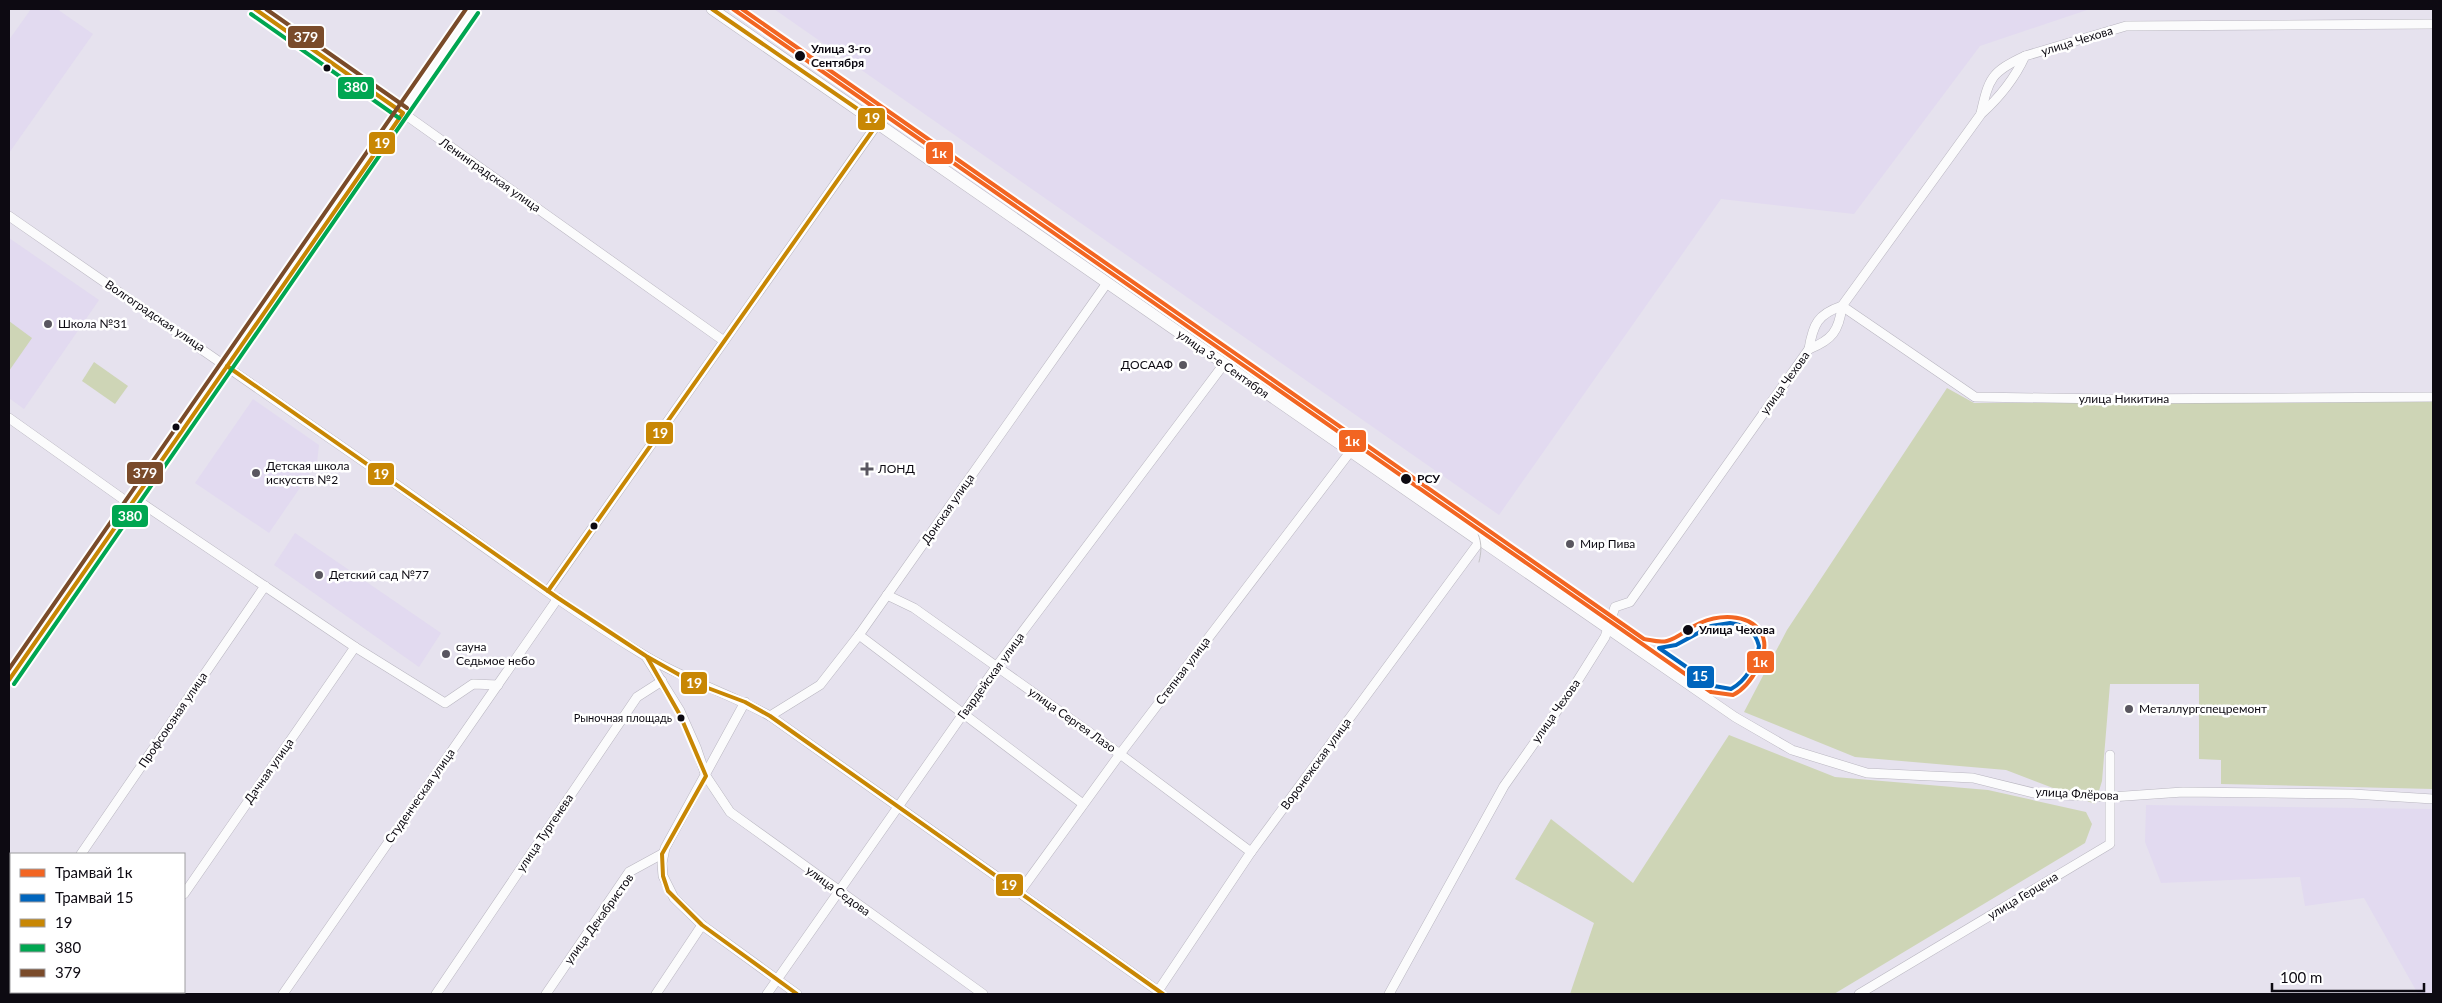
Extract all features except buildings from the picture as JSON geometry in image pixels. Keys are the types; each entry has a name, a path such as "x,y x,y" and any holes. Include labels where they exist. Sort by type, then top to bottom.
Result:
{"street":[{"name":"Ленинградская улица","path":"255,9 724,341"},
{"path":"9,680 473,9"},
{"name":"улица 3-е Сентября","path":"712,9 1350,452 1607,626 1735,717"},
{"name":"улица Чехова","path":"1389,994 1504,786 1573,688 1605,637 1607,626 1615,608 1630,602 1809,349 1826,342 1840,323 1842,306 1981,114 2000,97 2017,75 2025,56 2126,26 2433,24"},
{"path":"1981,114 1988,84 1992,78 2007,65 2025,56"},
{"path":"548,591 878,123"},
{"name":"Волгоградская улица","path":"9,216 558,598 646,656 692,682 745,702 770,716 1161,993"},
{"name":"Донская улица","path":"770,716 820,685 859,636 1107,283"},
{"path":"1809,349 1812,330 1825,312 1842,306"},
{"name":"улица Никитина","path":"1842,306 1975,397 2110,399 2433,397"},
{"name":"Гвардейская улица","path":"767,994 900,807 996,667 1224,364"},
{"path":"9,418 355,647 445,703 473,684 498,685"},
{"name":"Степная улица","path":"1019,893 1120,754 1350,452"},
{"name":"Воронежская улица","path":"1161,993 1251,852 1480,541"},
{"name":"Профсоюзная улица","path":"82,853 265,586"},
{"name":"улица Сергея Лазо","path":"888,595 914,608 1120,754 1251,852"},
{"name":"Студенческая улица","path":"283,994 558,598"},
{"path":"859,636 1083,804"},
{"name":"Дачная улица","path":"185,893 355,647"},
{"name":"Волгоградская улица","path":"646,656 662,681"},
{"name":"улица Седова","path":"662,681 688,728 706,776 730,812 983,994"},
{"name":"улица Тургенева","path":"436,994 637,697 662,681"},
{"path":"745,702 662,854 663,876 674,898 702,925 797,994"},
{"name":"улица Флёрова","path":"1735,717 1792,750 1867,773 1974,778 2038,794 2112,798 2183,792 2354,794 2433,799"},
{"name":"улица Герцена","path":"1859,994 2110,844 2112,798 2110,755"},
{"name":"улица Декабристов","path":"546,994 629,872 662,854"},
{"path":"656,994 702,925"}],"shaded area":[{"path":"31,9 57,9 93,34 9,153 9,40"},
{"path":"774,9 2090,9 1980,46 1854,214 1721,199 1499,515"},
{"path":"9,238 99,300 24,409 9,398"},
{"name":"Детская школа искусств №2","path":"253,399 319,445 317,463 269,533 195,483"},
{"path":"295,533 441,633 419,667 274,565"},
{"path":"2146,805 2433,809 2433,994 2418,994 2364,898 2305,906 2300,877 2161,883 2145,842"}],"green space":[{"path":"9,321 32,338 9,371"},
{"path":"94,362 128,386 115,404 82,381"},
{"path":"1947,388 1974,403 2433,402 2433,789 2221,784 2221,760 2199,759 2199,684 2110,684 2102,781 2095,804 2006,770 1855,757 1744,712 1787,630"},
{"path":"1729,735 1835,777 1988,790 2086,812 2092,824 2085,843 1834,994 1570,994 1594,923 1515,879 1551,819 1633,883"}],"tram line":[{"name":"1к","path":"733,9 1711,692 1733,695 1745,687 1753,676 1762,658 1764,640 1760,631 1748,621 1732,617 1715,618 1691,627 1676,638 1667,641 1658,642 1644,639 742,9"},
{"path":"1467,516 1475,527 1481,543 1479,562"},
{"name":"15","path":"1730,623 1749,629 1755,636 1759,646 1750,670 1731,689 1714,686 1659,648 1676,645 1711,626 1730,623"},
{"path":"1653,651 1673,659 1711,685 1731,695"}],"transit line":[{"name":"19","path":"9,680 403,113 255,9"},
{"name":"379","path":"266,9 407,108"},
{"name":"379","path":"9,669 466,9"},
{"name":"19","path":"548,591 878,123 712,9"},
{"name":"380","path":"14,684 478,13"},
{"name":"380","path":"251,14 399,118"},
{"name":"19","path":"227,366 558,598 646,656 692,682 745,702 770,716 1163,994"},
{"name":"19","path":"647,657 680,715 706,776 662,854 663,876 668,891 702,925 797,994"}],"place":[{"name":"Улица 3-го Сентября","path":"800,56"},
{"name":"Школа №31","path":"48,324"},
{"name":"ДОСААФ","path":"1183,365"},
{"name":"ЛОНД","path":"867,469"},
{"name":"Детская школа искусств №2","path":"256,473"},
{"name":"РСУ","path":"1406,479"},
{"name":"Мир Пива","path":"1570,544"},
{"name":"Детский сад №77","path":"319,575"},
{"name":"Улица Чехова","path":"1688,630"},
{"name":"сауна Седьмое небо","path":"446,654"},
{"name":"Металлургспецремонт","path":"2129,709"},
{"name":"Рыночная площадь","path":"681,718"}]}
